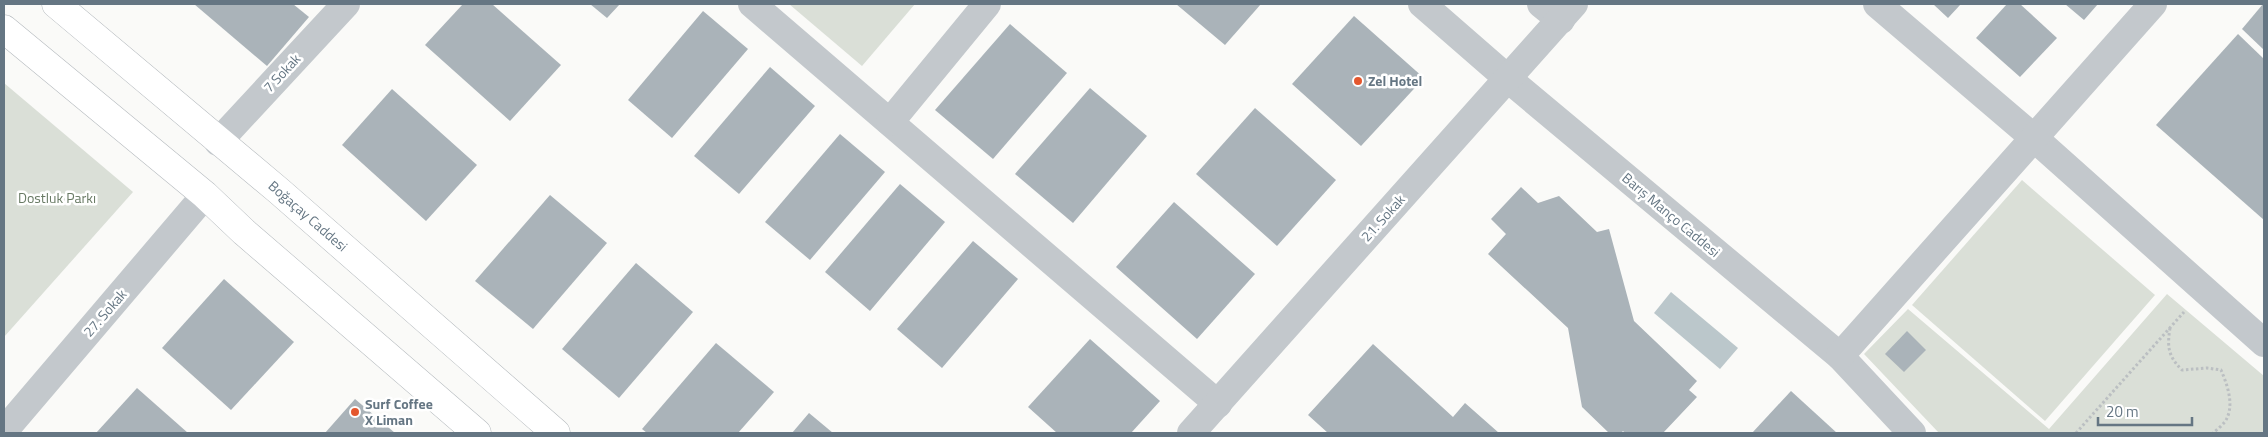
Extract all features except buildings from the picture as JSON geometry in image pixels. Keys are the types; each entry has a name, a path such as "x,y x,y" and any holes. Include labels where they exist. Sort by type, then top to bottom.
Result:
{"main road":[{"name":"Boğaçay Caddesi","path":"56,4 218,142 279,191 556,433"},
{"path":"4,29 205,195 244,232 477,433"}],"street":[{"name":"7 Sokak","path":"218,142 346,4"},
{"path":"752,4 1218,404"},
{"path":"890,122 986,4"},
{"name":"Barış Manço Caddesi","path":"1422,4 1507,78 1840,356 1912,433"},
{"path":"1877,4 2034,138 2264,342"},
{"path":"1840,356 2153,4"},
{"name":"21. Sokak","path":"1191,433 1507,78 1559,9"},
{"name":"27. Sokak","path":"4,431 205,195"}],"path":[{"path":"2076,433 2185,310"},
{"path":"2170,327 2168,344 2172,360 2182,370 2207,368 2221,370 2226,382 2230,402 2227,419 2213,433"}],"green space":[{"path":"789,4 915,4 862,66"},
{"name":"Dostluk Parkı","path":"4,83 133,192 4,337"},
{"path":"2022,180 2155,295 2045,421 1912,305"},
{"path":"2167,294 2264,376 2264,433 1939,433 1864,354 1908,309 2049,429"}],"shaded area":[{"path":"1671,292 1738,348 1720,369 1654,313"}],"place":[{"name":"Zel Hotel","path":"1358,81"},
{"name":"Surf Coffee X Liman","path":"355,412"}]}
